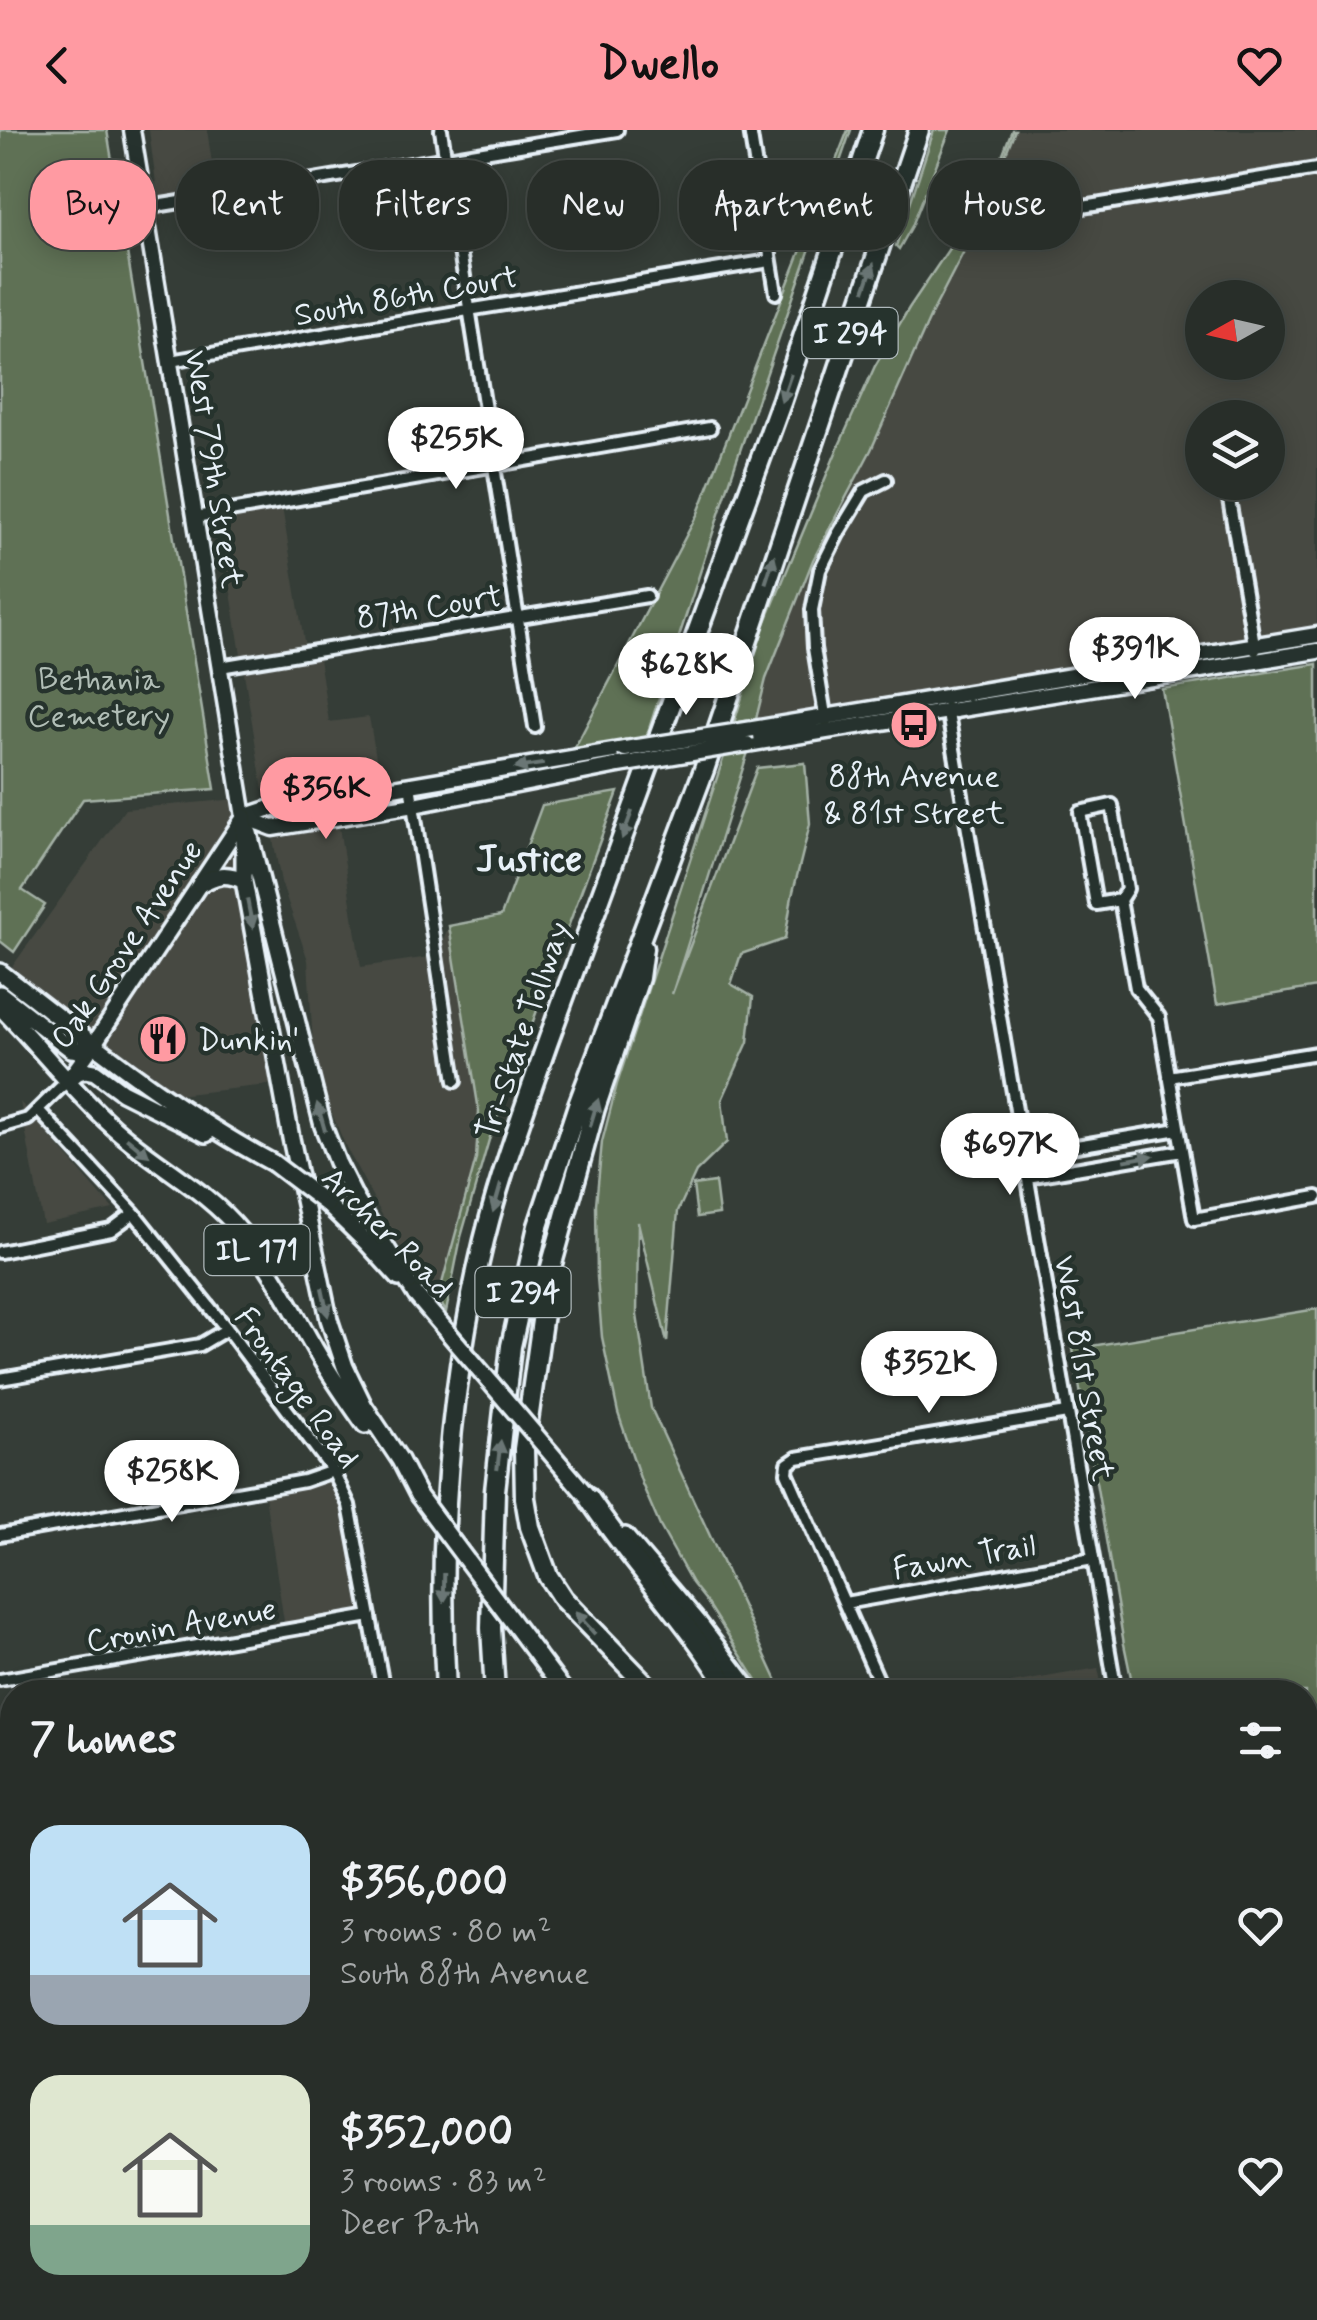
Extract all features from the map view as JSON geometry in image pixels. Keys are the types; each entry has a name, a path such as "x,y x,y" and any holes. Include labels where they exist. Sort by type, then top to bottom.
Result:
{"highway":[{"name":"Tri-State Tollway","path":"446,1680 446,1479 463,1342 480,1258 534,1080 782,400 874,130"},
{"name":"I 294","path":"494,1680 495,1491 511,1346 538,1226 577,1108 704,766 919,130"},
{"path":"642,1680 574,1612 548,1576 530,1527 524,1450 548,1278 595,1108 639,978 649,910"},
{"path":"588,1497 616,1539 700,1643 723,1680"}],"main road":[{"path":"244,818 244,880 291,1138 340,1356 364,1406 418,1495 555,1680"},
{"path":"244,818 323,1126 356,1200 416,1295"},
{"path":"200,884 226,874 244,880"},
{"name":"Archer Road","path":"0,972 190,1113 273,1163 327,1204 416,1295 588,1497 621,1530 742,1680"},
{"path":"0,994 71,1049 94,1044"},
{"name":"IL 171","path":"0,1007 109,1124 237,1226 283,1289 336,1384 397,1462"},
{"path":"68,1080 85,1070 96,1072 122,1092 210,1136 243,1147"}],"street":[{"name":"West 79th Street","path":"132,130 137,160"},
{"path":"440,130 536,728"},
{"path":"156,206 617,130"},
{"path":"750,130 776,294"},
{"path":"1081,207 1317,169"},
{"name":"West 79th Street","path":"151,250 244,818"},
{"name":"South 86th Court","path":"170,362 770,261"},
{"path":"195,517 710,428"},
{"path":"826,724 812,610 820,570 864,490 886,480"},
{"path":"1229,500 1255,653"},
{"name":"87th Court","path":"220,667 647,596"},
{"path":"1255,653 1317,635"},
{"path":"244,818 273,828 826,724 1255,653 1317,650"},
{"name":"West 81st Street","path":"946,704 1114,1680"},
{"path":"244,818 268,809 625,749 750,737"},
{"path":"410,785 455,1081"},
{"path":"1120,900 1096,904 1080,812 1112,806 1127,889 1120,900 1136,988 1159,1017 1194,1218 1317,1197"},
{"name":"Oak Grove Avenue","path":"0,1126 28,1120 68,1080 244,818"},
{"path":"1170,1077 1317,1053"},
{"name":"Frontage Road","path":"39,1111 134,1213 333,1471 350,1505 382,1680"},
{"path":"1023,1155 1178,1130"},
{"path":"1027,1177 1182,1151"},
{"path":"0,1252 110,1230 134,1213"},
{"path":"0,1379 200,1345 226,1329"},
{"path":"878,1680 787,1473 788,1464 797,1458 1068,1413"},
{"path":"0,1536 304,1481 333,1471"},
{"name":"Fawn Trail","path":"845,1603 1092,1559"},
{"name":"Cronin Avenue","path":"0,1680 370,1616"}],"shaded area":[{"path":"149,130 207,130 212,160 176,160 176,209 162,216 161,222 156,160 153,160"},
{"path":"1015,130 1317,130 1317,627 756,719 766,679 813,560 871,450 965,250 1081,250 1081,160 1003,160"},
{"path":"280,495 305,647 317,646 329,722 369,717 379,775 263,790 217,506"},
{"path":"238,799 240,815 93,1039 7,974 125,809"},
{"path":"339,827 361,967 436,956 449,926 479,1111 476,1159 438,1298 396,1241 346,1147 330,1109 313,1046 308,960 281,882 273,839"},
{"path":"240,830 276,1084 167,1096 100,1044"},
{"path":"20,1102 113,1209 43,1224"},
{"path":"332,1481 348,1522 365,1613 285,1628 265,1496"},
{"path":"1098,1668 1100,1680 1029,1680"}],"green space":[{"name":"Bethania Cemetery","path":"0,130 107,130 112,160 30,160 30,250 127,250 215,789 83,799 22,890 45,905 14,952 0,941"},
{"path":"848,130 851,130 841,160 836,160"},
{"path":"934,130 950,130 938,160 928,160 928,186 908,233 908,209"},
{"path":"1012,130 1015,130 1003,160"},
{"path":"801,250 809,250 646,738 573,751 698,513"},
{"path":"948,250 965,250 871,450 813,560 766,679 756,719 734,723 764,626 837,450 875,366"},
{"path":"1317,664 1317,987 1217,1004 1162,689"},
{"path":"748,752 672,994 757,768 805,763 810,824 785,939 741,954 731,984 753,997 748,1042 722,1100 727,1142 696,1172 678,1211 667,1342 638,1222 637,1315 651,1408 776,1680 756,1680 692,1583 660,1526 618,1413 602,1337 597,1277 596,1204 602,1142 617,1084 724,756"},
{"path":"618,792 489,1140 461,1237 446,1312 438,1298 476,1159 479,1111 449,926 501,916 542,805"},
{"path":"715,1182 719,1214 697,1217 693,1185"},
{"path":"1317,1309 1317,1680 1132,1680 1073,1349"}],"place":[{"name":"88th Avenue & 81st Street","path":"914,725"},
{"name":"Dunkin'","path":"163,1039"}],"district":[{"name":"Justice","path":"529,858"}]}
